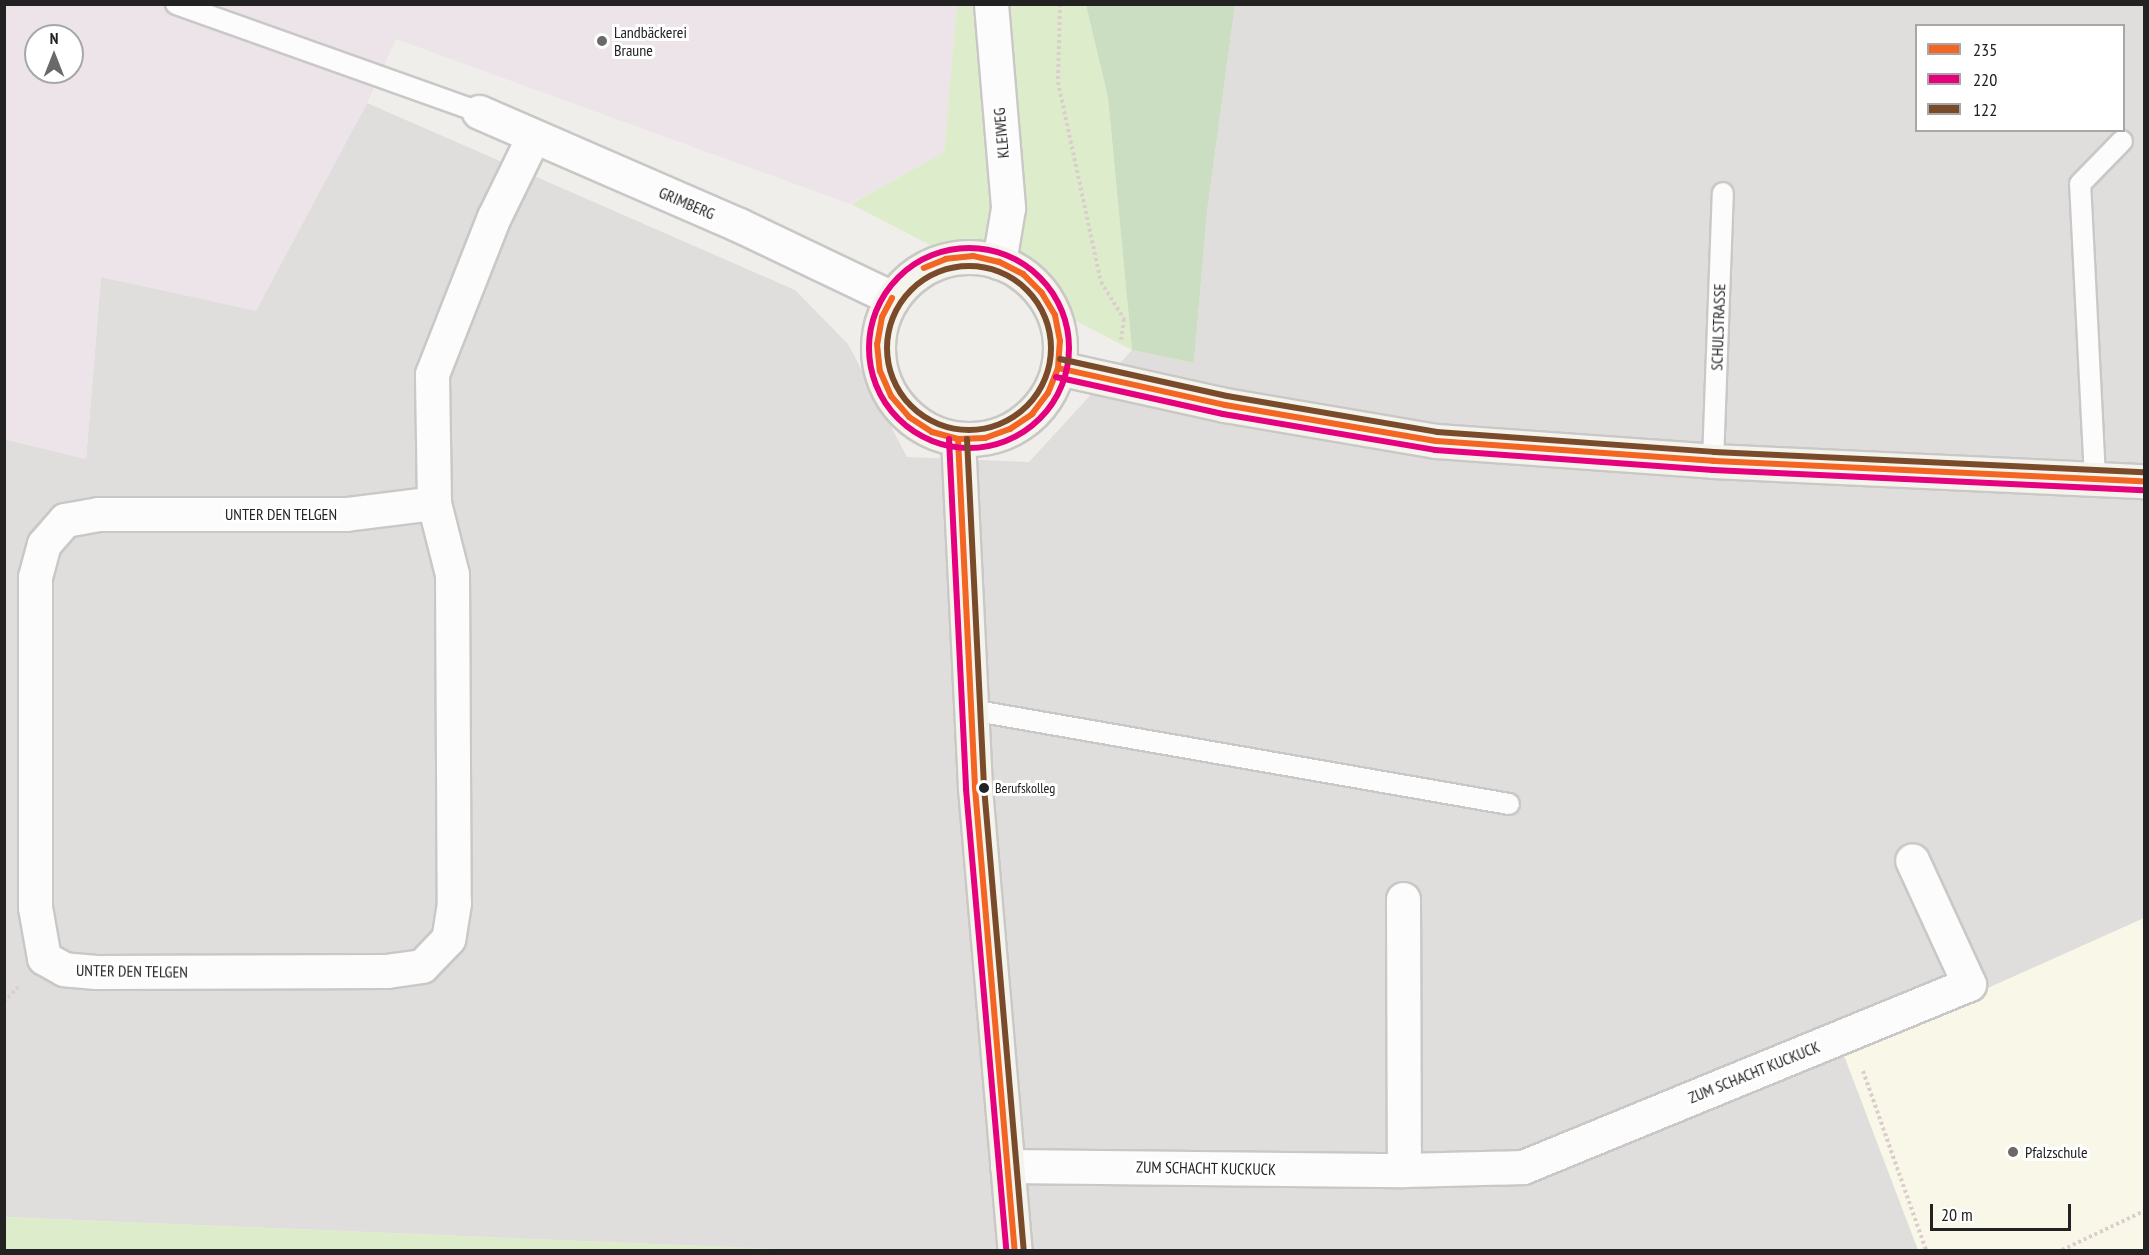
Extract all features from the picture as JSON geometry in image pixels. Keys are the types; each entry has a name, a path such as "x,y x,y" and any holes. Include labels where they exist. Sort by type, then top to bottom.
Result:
{"main road":[{"path":"973,256 999,262 1023,274 1042,292 1055,315 1060,341 1058,368 1048,393 1032,414 1010,429 985,438 958,439 932,432 909,417 891,396 880,371 877,344 882,317 892,298 924,268 946,260 973,256"},
{"path":"1058,368 1225,405 1436,441 1713,461 2145,480"},
{"path":"958,439 970,711 1015,1251"}],"street":[{"name":"KLEIWEG","path":"991,4 1008,208 999,262"},
{"name":"GRIMBERG","path":"479,112 739,225 892,298"},
{"name":"UNTER DEN TELGEN","path":"434,504 346,514 98,514 65,520 44,544 35,588 36,907 44,958 64,969 96,972 387,971 422,966 448,939 454,903 452,574 434,504 432,374 494,217 533,137"},
{"name":"ZUM SCHACHT KUCKUCK","path":"1007,1166 1404,1170 1523,1167 1969,984 1911,860"},
{"path":"1403,899 1404,1170"}],"lane":[{"path":"176,4 479,112"},
{"path":"2095,478 2080,184 2122,141"},
{"name":"SCHULSTRASSE","path":"1713,461 1723,193"},
{"path":"970,711 1509,804"}],"path":[{"path":"1060,4 1058,82 1101,282 1124,318 1114,381"},
{"path":"1850,1033 1926,1251"},
{"path":"2062,1251 2145,1211"}],"shaded area":[{"path":"4,5 957,5 944,152 850,204 396,39 367,103 256,311 101,277 86,459 5,439"},
{"path":"1235,5 2144,5 2144,1250 798,1250 5,1217 4,439 86,459 101,277 256,310 367,103 795,290 848,344 907,457 1029,462 1132,350 1194,363 1207,212"},
{"name":"Pfalzschule","path":"2144,918 2144,1250 1918,1250 1843,1053"}],"green space":[{"path":"957,5 1086,5 1108,97 1132,350 851,204 944,152"},
{"path":"1086,5 1235,5 1207,212 1194,363 1132,350 1108,97"},
{"path":"5,1217 798,1250 5,1250"}],"transit line":[{"name":"220","path":"959,248 979,248 998,252 1016,260 1040,277 1052,292 1065,319 1069,348 1065,377 1052,404 1040,419 1025,431 998,444 979,448 959,448 940,444 922,436 898,419 886,404 873,377 869,358 869,338 873,319 881,301 898,277 913,265 940,252 959,248"},
{"name":"235","path":"892,298 882,317 877,344 880,371 891,396 909,417 932,432 958,439 985,438 1010,429 1032,414 1048,393 1058,368 1060,341 1055,315 1042,293 1023,274 999,262 973,256 946,259 924,268"},
{"name":"122","path":"969,266 1000,272 1027,290 1045,317 1051,348 1045,379 1027,406 1000,424 969,430 938,424 911,406 893,379 887,348 893,317 911,290 938,272 969,266"},
{"name":"122","path":"1060,359 1227,396 1437,432 1714,452 2144,472"},
{"name":"235","path":"1058,368 1225,405 1436,441 1713,461 2144,481"},
{"name":"220","path":"1056,377 1223,414 1435,450 1713,470 2144,490"},
{"name":"220","path":"949,439 966,789 1006,1250"},
{"name":"235","path":"958,439 975,788 1015,1250"},
{"name":"122","path":"967,439 984,787 1024,1249"}],"place":[{"name":"Landbäckerei Braune","path":"602,41"},
{"name":"Berufskolleg","path":"984,788"},
{"name":"Pfalzschule","path":"2013,1152"}]}
